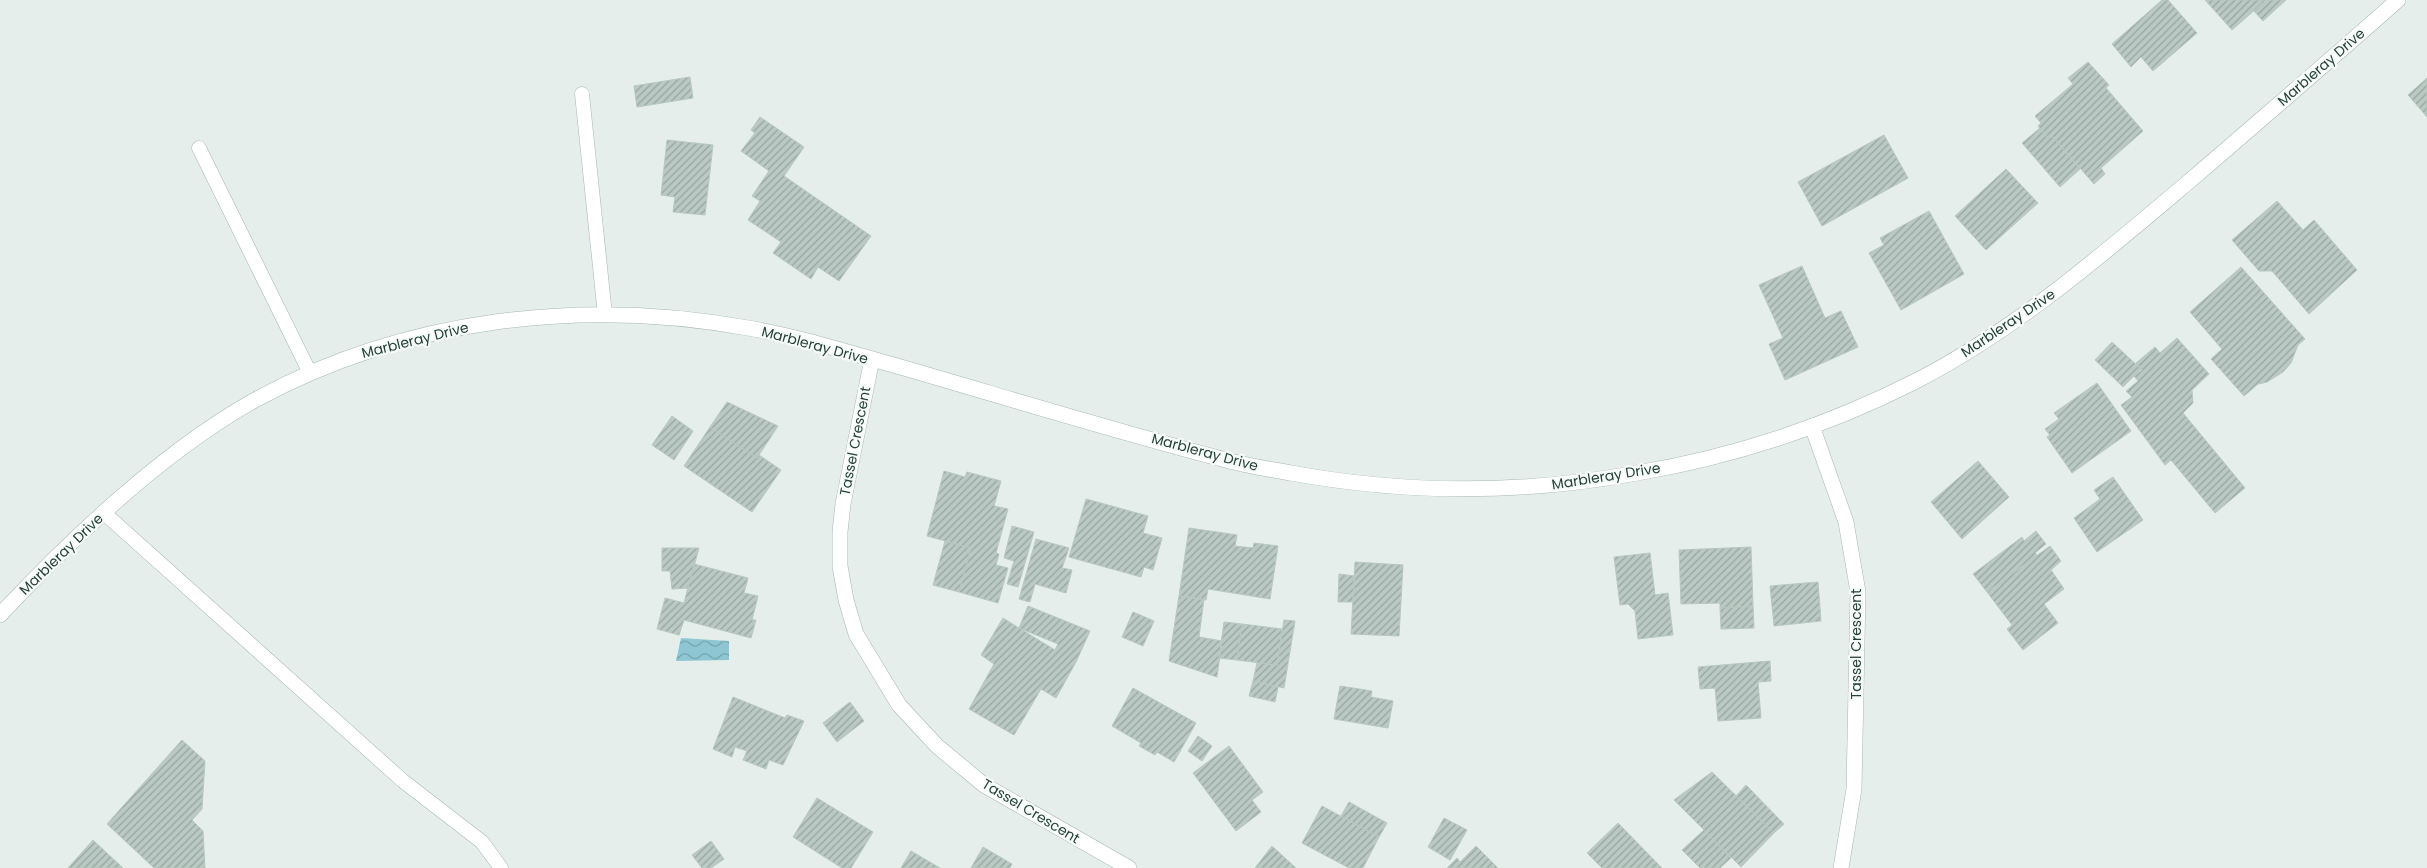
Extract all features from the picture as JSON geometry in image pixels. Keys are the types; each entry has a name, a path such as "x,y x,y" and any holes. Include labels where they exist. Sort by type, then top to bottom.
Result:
{"street":[{"name":"Marbleray Drive","path":"0,615 103,512 223,419 256,400 310,373 360,354 421,336 476,325 567,315 664,316 753,328 872,359 1231,462 1333,480 1443,489 1513,488 1581,482 1644,472 1730,453 1812,426 1916,381 2009,324 2103,255 2398,0"},
{"name":"Tassel Crescent","path":"872,359 843,504 840,532 840,566 846,600 856,634 899,705 937,746 984,785 1129,868"},
{"name":"Tassel Crescent","path":"1812,426 1846,522 1858,592 1854,789 1841,868"}],"lane":[{"path":"582,94 605,315"},
{"path":"199,148 310,373"},
{"path":"103,512 403,781 482,842 501,868"}],"water":[{"path":"681,638 729,641 729,660 676,661"}],"building":[{"path":"2162,0 2168,0 2197,33 2153,71 2141,57 2131,67 2112,44"},
{"path":"2205,0 2266,0 2232,30"},
{"path":"2266,0 2286,0 2263,21 2254,11"},
{"path":"2088,62 2109,85 2106,88 2143,131 2101,168 2105,174 2094,184 2052,136 2049,139 2038,126 2041,123 2035,116 2073,84 2068,78"},
{"path":"690,77 693,98 637,107 634,86"},
{"path":"2427,78 2427,117 2408,95"},
{"path":"760,117 804,147 784,176 871,236 839,281 818,267 811,279 773,253 781,242 748,220 760,201 752,196 769,171 741,151 755,133 751,130"},
{"path":"2040,128 2049,139 2052,136 2080,169 2060,187 2022,143"},
{"path":"1884,135 1908,178 1822,226 1798,182"},
{"path":"667,140 713,145 705,215 673,212 675,197 661,195"},
{"path":"2006,169 2038,203 1986,250 1955,216"},
{"path":"2277,201 2303,230 2314,220 2357,270 2309,314 2272,271 2259,271 2232,240"},
{"path":"1929,211 1964,274 1901,310 1869,253 1884,245 1880,238"},
{"path":"1802,266 1825,318 1841,311 1858,347 1785,380 1769,344 1783,338 1759,285"},
{"path":"2241,267 2305,339 2298,345 2291,363 2283,372 2267,382 2258,384 2244,396 2211,359 2222,349 2190,312"},
{"path":"2177,338 2209,374 2192,390 2193,403 2183,413 2245,488 2215,513 2171,460 2165,465 2121,405 2132,397 2126,391 2138,381 2134,376 2142,370 2136,363 2155,347 2160,353"},
{"path":"2112,342 2141,369 2123,387 2095,360"},
{"path":"2097,383 2131,431 2072,473 2047,437 2050,435 2045,429 2059,419 2054,413"},
{"path":"727,402 778,426 757,458 710,427"},
{"path":"672,416 693,431 674,460 652,445"},
{"path":"710,427 757,458 759,455 781,470 752,512 684,466"},
{"path":"1978,461 2009,497 1962,539 1931,502"},
{"path":"944,471 965,477 967,472 1001,481 994,506 1008,509 996,553 999,554 996,565 1008,568 998,603 959,592 971,548 927,536"},
{"path":"2113,477 2143,520 2097,552 2074,518 2100,499 2094,490"},
{"path":"1086,499 1148,516 1143,533 1162,538 1153,570 1144,567 1141,577 1069,557"},
{"path":"1012,526 1034,532 1018,587 1007,584 1014,561 1004,558"},
{"path":"1189,528 1237,535 1235,546 1253,548 1254,543 1278,546 1270,599 1208,589 1206,600 1179,596"},
{"path":"2036,531 2046,544 2035,553 2037,555 1987,592 1973,574 2022,537 2024,541"},
{"path":"1036,539 1069,548 1062,568 1072,570 1066,593 1035,584 1030,602 1019,599"},
{"path":"945,541 971,548 959,592 933,585"},
{"path":"2050,546 2061,561 2051,570 2064,589 2044,604 2058,623 2023,650 2007,629 2012,625 1987,592"},
{"path":"1751,547 1753,606 1720,608 1720,603 1681,604 1679,550"},
{"path":"662,548 699,548 688,588 672,589 670,571 662,571"},
{"path":"1650,553 1655,595 1668,593 1673,635 1638,639 1635,611 1628,604 1620,605 1614,557"},
{"path":"1355,562 1403,565 1399,636 1351,634"},
{"path":"694,564 748,578 744,593 758,596 752,620 756,620 751,638 684,620 679,635 657,629 665,598 684,603"},
{"path":"1339,574 1355,576 1353,602 1338,602"},
{"path":"1818,582 1821,621 1774,626 1770,586"},
{"path":"1179,596 1204,599 1199,637 1222,641 1217,677 1169,661"},
{"path":"1028,606 1090,631 1076,662 1056,698 1041,689 1014,735 969,709 994,664 981,655 1003,618 1019,628","holes":["1019,628 1058,644 1055,650"]},
{"path":"1753,606 1754,628 1721,629 1720,608"},
{"path":"1133,612 1154,621 1143,646 1122,637"},
{"path":"1284,620 1295,621 1284,688 1253,681 1257,663 1277,665"},
{"path":"1224,622 1242,624 1237,660 1219,658"},
{"path":"1242,624 1282,629 1277,665 1237,660"},
{"path":"1770,661 1771,681 1758,682 1761,718 1718,721 1715,688 1700,689 1698,667"},
{"path":"1253,681 1278,687 1275,702 1249,696"},
{"path":"1340,686 1372,691 1371,697 1393,701 1388,728 1334,719"},
{"path":"1133,688 1196,723 1174,762 1157,752 1155,755 1139,746 1141,743 1112,726"},
{"path":"733,697 785,718 787,715 804,721 783,765 769,760 766,769 743,760 747,751 735,747 732,757 713,749"},
{"path":"850,702 864,721 837,742 823,723"},
{"path":"1198,736 1212,746 1202,761 1188,751"},
{"path":"182,740 205,761 202,809 192,820 203,831 205,868 154,868 107,824"},
{"path":"1229,746 1263,792 1252,800 1261,812 1236,831 1193,773"},
{"path":"1712,772 1774,833 1741,867 1674,800"},
{"path":"1746,785 1784,824 1774,833 1736,796"},
{"path":"817,798 873,832 851,868 842,868 793,837"},
{"path":"1349,802 1387,823 1379,837 1341,816"},
{"path":"1322,806 1379,837 1363,868 1349,868 1302,843"},
{"path":"1444,818 1467,830 1450,860 1428,847"},
{"path":"1618,823 1662,868 1602,868 1587,853"},
{"path":"1704,830 1731,858 1720,868 1700,868 1682,850"},
{"path":"93,840 123,868 68,868"},
{"path":"711,841 724,859 711,868 702,868 692,855"},
{"path":"1272,846 1296,868 1255,868"},
{"path":"1476,846 1498,868 1447,868 1457,858 1460,862"},
{"path":"983,847 1012,864 1010,868 971,868"},
{"path":"911,851 940,868 901,868"}]}
